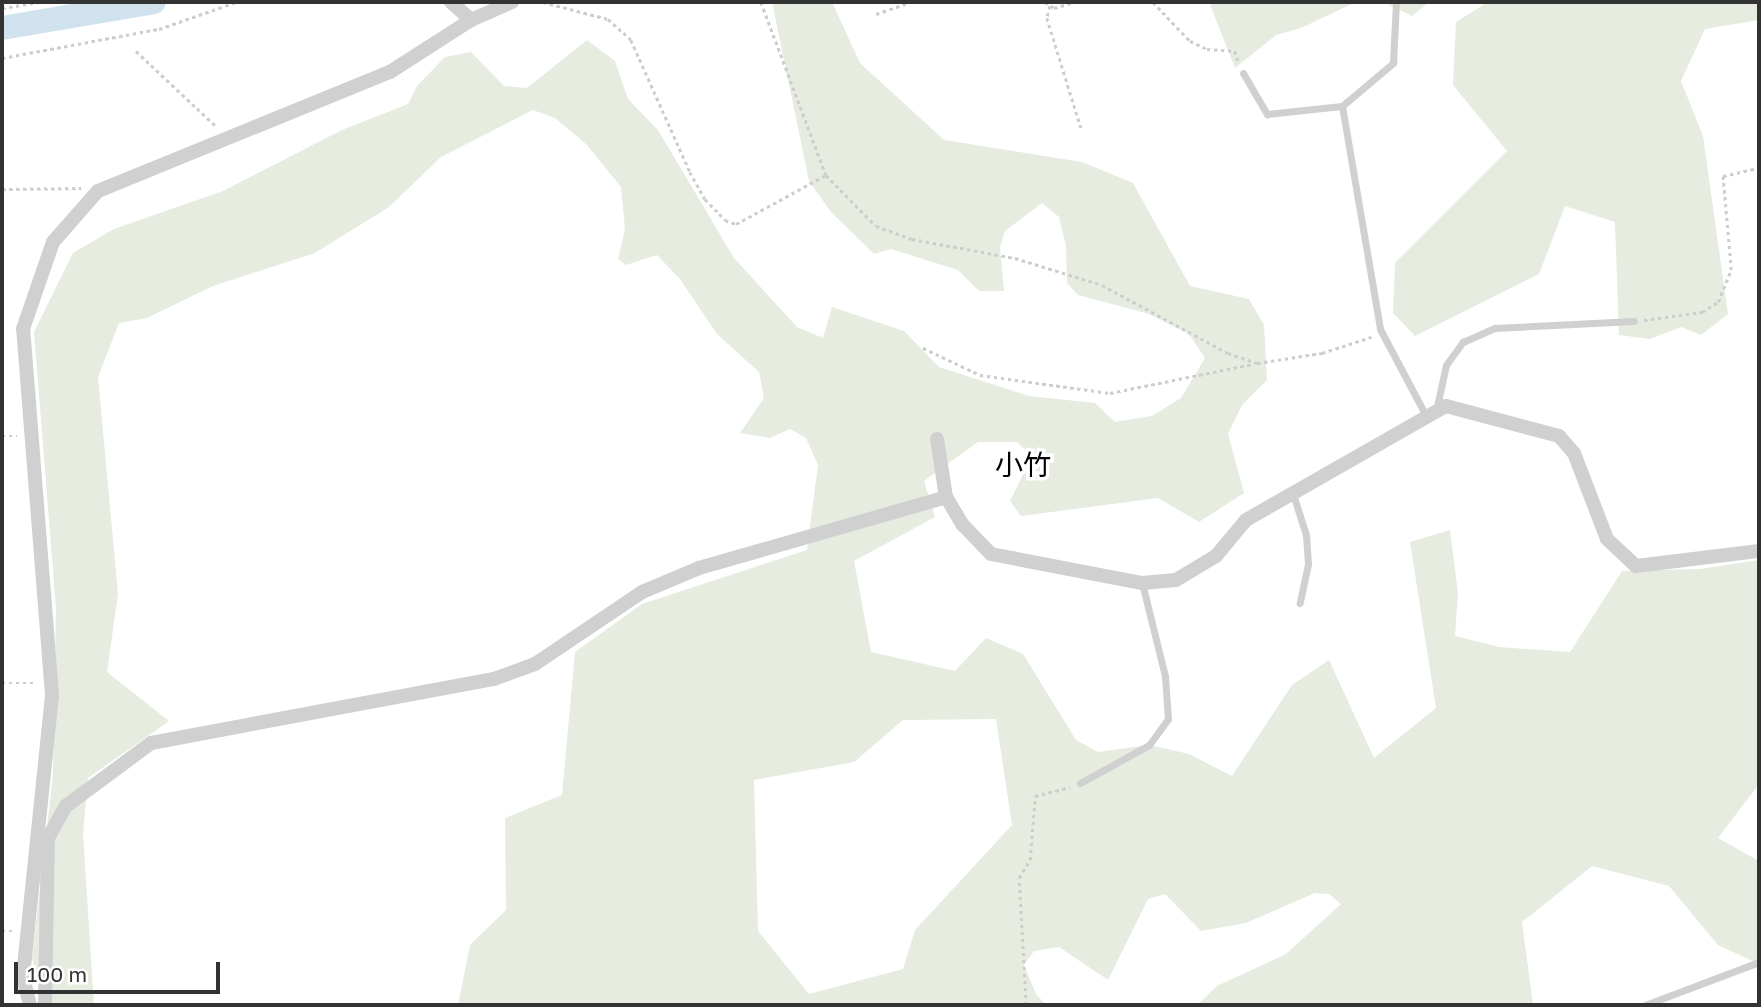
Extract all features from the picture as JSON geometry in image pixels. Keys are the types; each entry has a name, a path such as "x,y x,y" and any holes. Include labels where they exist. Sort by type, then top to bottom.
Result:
{"street":[{"path":"451,2 471,20"},
{"path":"30,1005 23,976 51,682 23,329 53,243 98,191 390,72 471,20 512,2"},
{"path":"937,439 946,497 963,525 991,554 1142,583 1177,580 1216,556 1246,520 1292,490 1446,406 1559,436 1574,453 1607,539 1636,566 1759,551"},
{"path":"46,1005 48,838 66,806 150,743 494,679 535,664 642,592 699,568 946,497"}],"lane":[{"path":"1243,73 1267,114 1342,106 1393,63 1396,2"},
{"path":"1342,106 1382,333 1431,414"},
{"path":"1431,414 1446,365 1463,342 1495,328 1634,321"},
{"path":"1292,490 1307,535 1308,564 1300,603"},
{"path":"1080,783 1149,745 1168,719 1165,676 1142,583"},
{"path":"1645,1005 1759,962"}],"path":[{"path":"2,8 39,2"},
{"path":"2,58 159,29 236,2"},
{"path":"543,2 608,19 631,40 690,172 705,199 725,220 736,224 826,175"},
{"path":"761,2 826,175 876,226 912,239 1015,258 1102,285 1228,353 1256,363"},
{"path":"876,14 910,2"},
{"path":"1045,2 1050,6 1074,2"},
{"path":"1153,2 1190,41 1207,49 1235,51 1243,73"},
{"path":"1050,6 1047,18 1081,128"},
{"path":"136,51 228,138"},
{"path":"1634,321 1702,312 1718,302 1731,270 1723,176 1759,168"},
{"path":"2,189 98,191"},
{"path":"923,348 980,375 1110,393 1256,363 1322,353 1382,333"},
{"path":"2,683 51,682"},
{"path":"1027,1005 1018,878 1030,860 1035,796 1080,783"}],"shaded area":[{"path":"772,2 832,2 860,63 944,140 1082,162 1133,183 1190,286 1249,299 1264,325 1267,380 1242,405 1228,434 1244,493 1199,522 1158,498 1021,516 1010,501 1032,456 1017,442 978,442 924,481 935,517 854,561 871,652 955,671 986,638 1023,654 1076,740 1098,752 1149,745 1189,754 1232,776 1292,685 1329,660 1374,758 1436,708 1410,542 1450,530 1458,593 1455,636 1499,647 1570,652 1622,571 1700,569 1759,560 1759,784 1718,838 1759,861 1759,964 1718,945 1669,886 1592,866 1522,922 1533,1005 1197,1005 1217,986 1286,954 1341,904 1329,894 1315,893 1246,923 1201,931 1165,894 1148,899 1108,980 1059,947 1034,951 1024,965 1036,994 1046,1005 458,1005 470,945 506,910 505,818 562,795 575,652 642,604 807,550 818,465 806,438 790,429 770,438 740,433 764,398 759,372 717,334 680,279 657,255 626,265 618,259 625,229 621,187 586,144 555,118 533,110 441,157 389,207 315,253 213,286 147,318 119,323 98,377 118,594 107,672 169,721 88,778 83,834 94,1005 43,1005 32,958 53,774 56,609 34,332 73,253 114,229 223,191 342,130 408,104 417,86 445,57 471,52 504,86 527,88 587,40 615,61 628,99 658,130 734,258 797,327 823,338 832,307 904,331 939,367 1029,396 1095,403 1115,422 1152,416 1181,398 1205,358 1189,334 1149,314 1078,295 1067,283 1066,246 1059,217 1042,203 1005,231 1000,247 1004,291 979,291 958,270 891,249 874,254 831,212 809,181","holes":["996,719 1012,825 915,930 903,969 809,994 758,931 754,780 854,762 903,720"]},
{"path":"1209,2 1356,2 1301,28 1276,35 1235,68"},
{"path":"1383,2 1429,2 1412,16"},
{"path":"1488,2 1759,2 1759,20 1705,29 1681,81 1703,136 1728,314 1701,335 1681,327 1650,339 1619,335 1615,222 1565,206 1539,274 1415,336 1393,313 1395,263 1507,151 1453,85 1456,22"}],"waterway":[{"path":"2,28 154,2"}],"district":[{"name":"小竹","path":"1023,465"}]}
